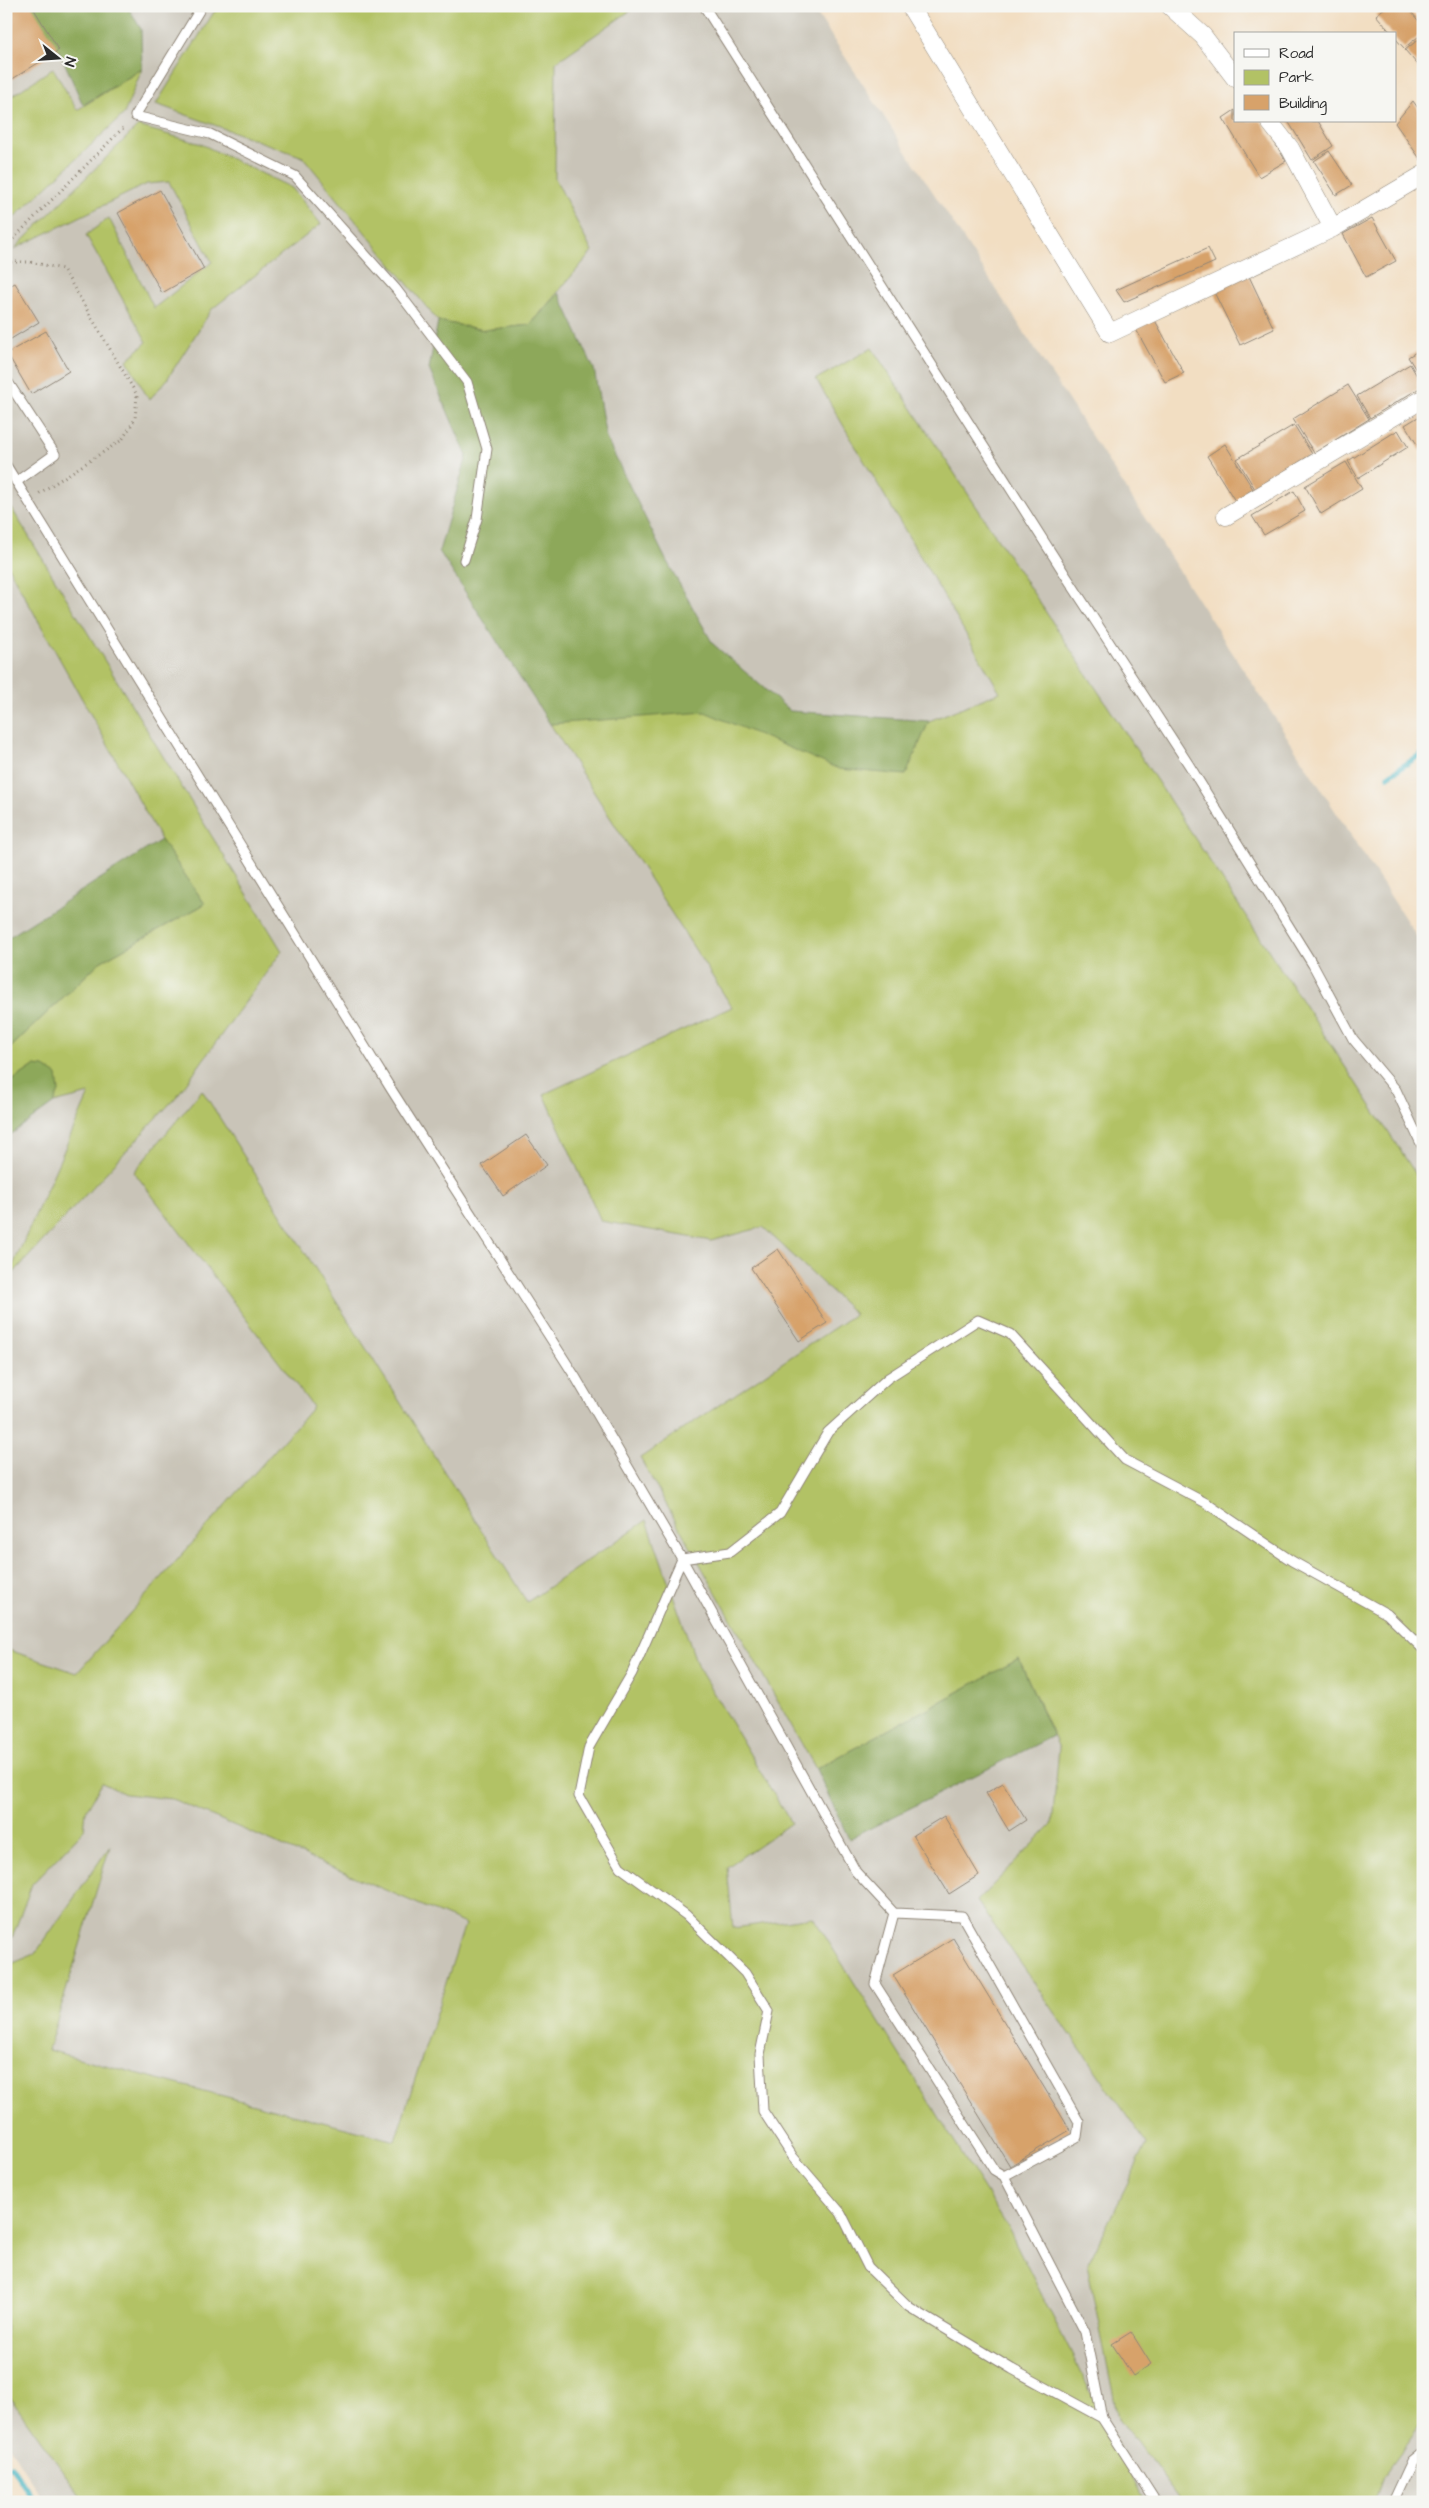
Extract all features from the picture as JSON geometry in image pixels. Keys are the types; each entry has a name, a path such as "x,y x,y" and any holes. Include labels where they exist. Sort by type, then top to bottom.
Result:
{"street":[{"path":"910,6 1110,333 1333,228 1423,175"},
{"path":"1170,6 1203,36 1234,77"},
{"path":"1270,122 1290,148 1333,228"},
{"path":"1226,516 1423,399"}],"lane":[{"path":"202,6 136,116 210,134 295,176 396,290 467,382 487,449 477,520 464,560"},
{"path":"704,6 1060,568 1189,765 1312,965 1353,1039 1396,1090 1423,1148"},
{"path":"6,379 55,454 16,482"},
{"path":"6,465 386,1080 576,1378 682,1559 856,1872 894,1913 962,1916 1079,2122 1077,2137 1004,2176"},
{"path":"682,1559 730,1552 780,1513 828,1432 888,1378 978,1320 1010,1334 1125,1460 1206,1503 1292,1561 1387,1614 1423,1649"},
{"path":"682,1559 632,1672 589,1747 580,1796 620,1867 686,1915 745,1973 769,2011 760,2054 763,2111 794,2157 841,2213 868,2267 909,2307 1012,2369 1102,2418"},
{"path":"894,1913 876,1984 994,2170 1004,2176 1085,2332 1102,2418 1156,2502"},
{"path":"1393,2502 1412,2461 1423,2452"}],"path":[{"path":"6,246 136,116"},
{"path":"6,262 30,262 64,270 137,394 135,419 122,440 27,501"}],"shaded area":[{"path":"6,6 812,6 1423,946 1423,2502 44,2502 6,2441"}],"green space":[{"path":"6,6 127,6 141,29 142,69 83,105 59,50 6,19"},
{"path":"222,6 637,6 556,62 555,178 592,252 530,325 484,330 438,321 303,157 156,104 214,12"},
{"path":"53,68 77,110 142,69 124,114 6,225 6,100"},
{"path":"138,126 201,144 292,188 321,224 212,309 166,381 149,400 127,360 147,342 86,235 109,218 154,308 212,262 169,182 147,184 14,249"},
{"path":"559,293 594,369 606,438 665,558 713,644 790,711 929,721 906,775 839,769 705,712 550,724 439,551 467,456 429,369 438,321 484,330 530,325"},
{"path":"872,348 1423,1185 1423,2422 1383,2476 1374,2502 1182,2502 1118,2418 1087,2265 1147,2144 977,1901 1052,1825 1059,1748 1019,1659 816,1769 640,1458 855,1314 763,1227 711,1241 601,1221 544,1094 732,1007 550,724 696,708 905,775 929,721 1000,692 816,379"},
{"path":"6,499 282,951 177,1096 6,1281 89,1094 54,1103 59,1091 34,1066 6,1085 6,1052 100,962 205,904 161,840 6,563"},
{"path":"161,840 205,904 100,962 6,1052 6,939"},
{"path":"34,1066 44,1067 57,1075 59,1091 54,1103 6,1138 6,1085"},
{"path":"202,1090 527,1602 647,1520 698,1667 791,1823 727,1867 733,1928 813,1917 1007,2226 1146,2502 85,2502 6,2392 6,1966 35,1954 110,1846 48,2050 395,2141 465,1924 172,1799 125,1794 102,1783 86,1811 84,1830 32,1884 12,1938 6,1938 6,1649 77,1673 313,1407 134,1172"},
{"path":"1019,1659 1053,1736 849,1839 816,1769"}],"building":[{"path":"6,6 32,6 59,50 6,83"},
{"path":"1387,6 1406,6 1423,26 1423,33 1404,48 1396,39 1396,32 1390,32 1376,15"},
{"path":"1423,36 1423,71 1405,50"},
{"path":"1413,101 1423,115 1423,163 1395,123"},
{"path":"1234,111 1234,122 1262,122 1286,161 1259,177 1223,118"},
{"path":"1289,122 1319,122 1333,146 1312,160"},
{"path":"1329,151 1352,185 1336,195 1314,161"},
{"path":"160,190 204,269 162,293 118,213"},
{"path":"1372,218 1396,261 1366,277 1343,234"},
{"path":"1208,248 1215,262 1124,302 1116,290"},
{"path":"1247,272 1274,329 1240,345 1212,288"},
{"path":"15,283 39,322 6,342 6,288"},
{"path":"1152,315 1184,373 1165,382 1133,324"},
{"path":"46,331 69,371 31,394 7,353"},
{"path":"1423,348 1423,381 1408,357"},
{"path":"1410,364 1423,386 1370,418 1357,396"},
{"path":"1348,385 1369,419 1314,453 1293,419"},
{"path":"1423,414 1423,450 1421,451 1405,425"},
{"path":"1294,425 1312,454 1255,489 1237,459"},
{"path":"1398,430 1408,447 1358,478 1348,461"},
{"path":"1225,444 1253,489 1235,501 1207,456"},
{"path":"1346,462 1362,489 1321,514 1305,486"},
{"path":"1294,491 1305,511 1264,535 1252,516"},
{"path":"526,1135 547,1165 503,1196 482,1165"},
{"path":"778,1249 827,1323 799,1341 751,1268"},
{"path":"1003,1783 1026,1820 1009,1831 986,1793"},
{"path":"944,1816 979,1875 949,1894 913,1835"},
{"path":"953,1938 1070,2130 1010,2166 893,1975"},
{"path":"1131,2332 1151,2364 1133,2376 1112,2344"}],"waterway":[{"path":"1388,776 1423,753"},
{"path":"6,2468 11,2466 35,2502"}]}
